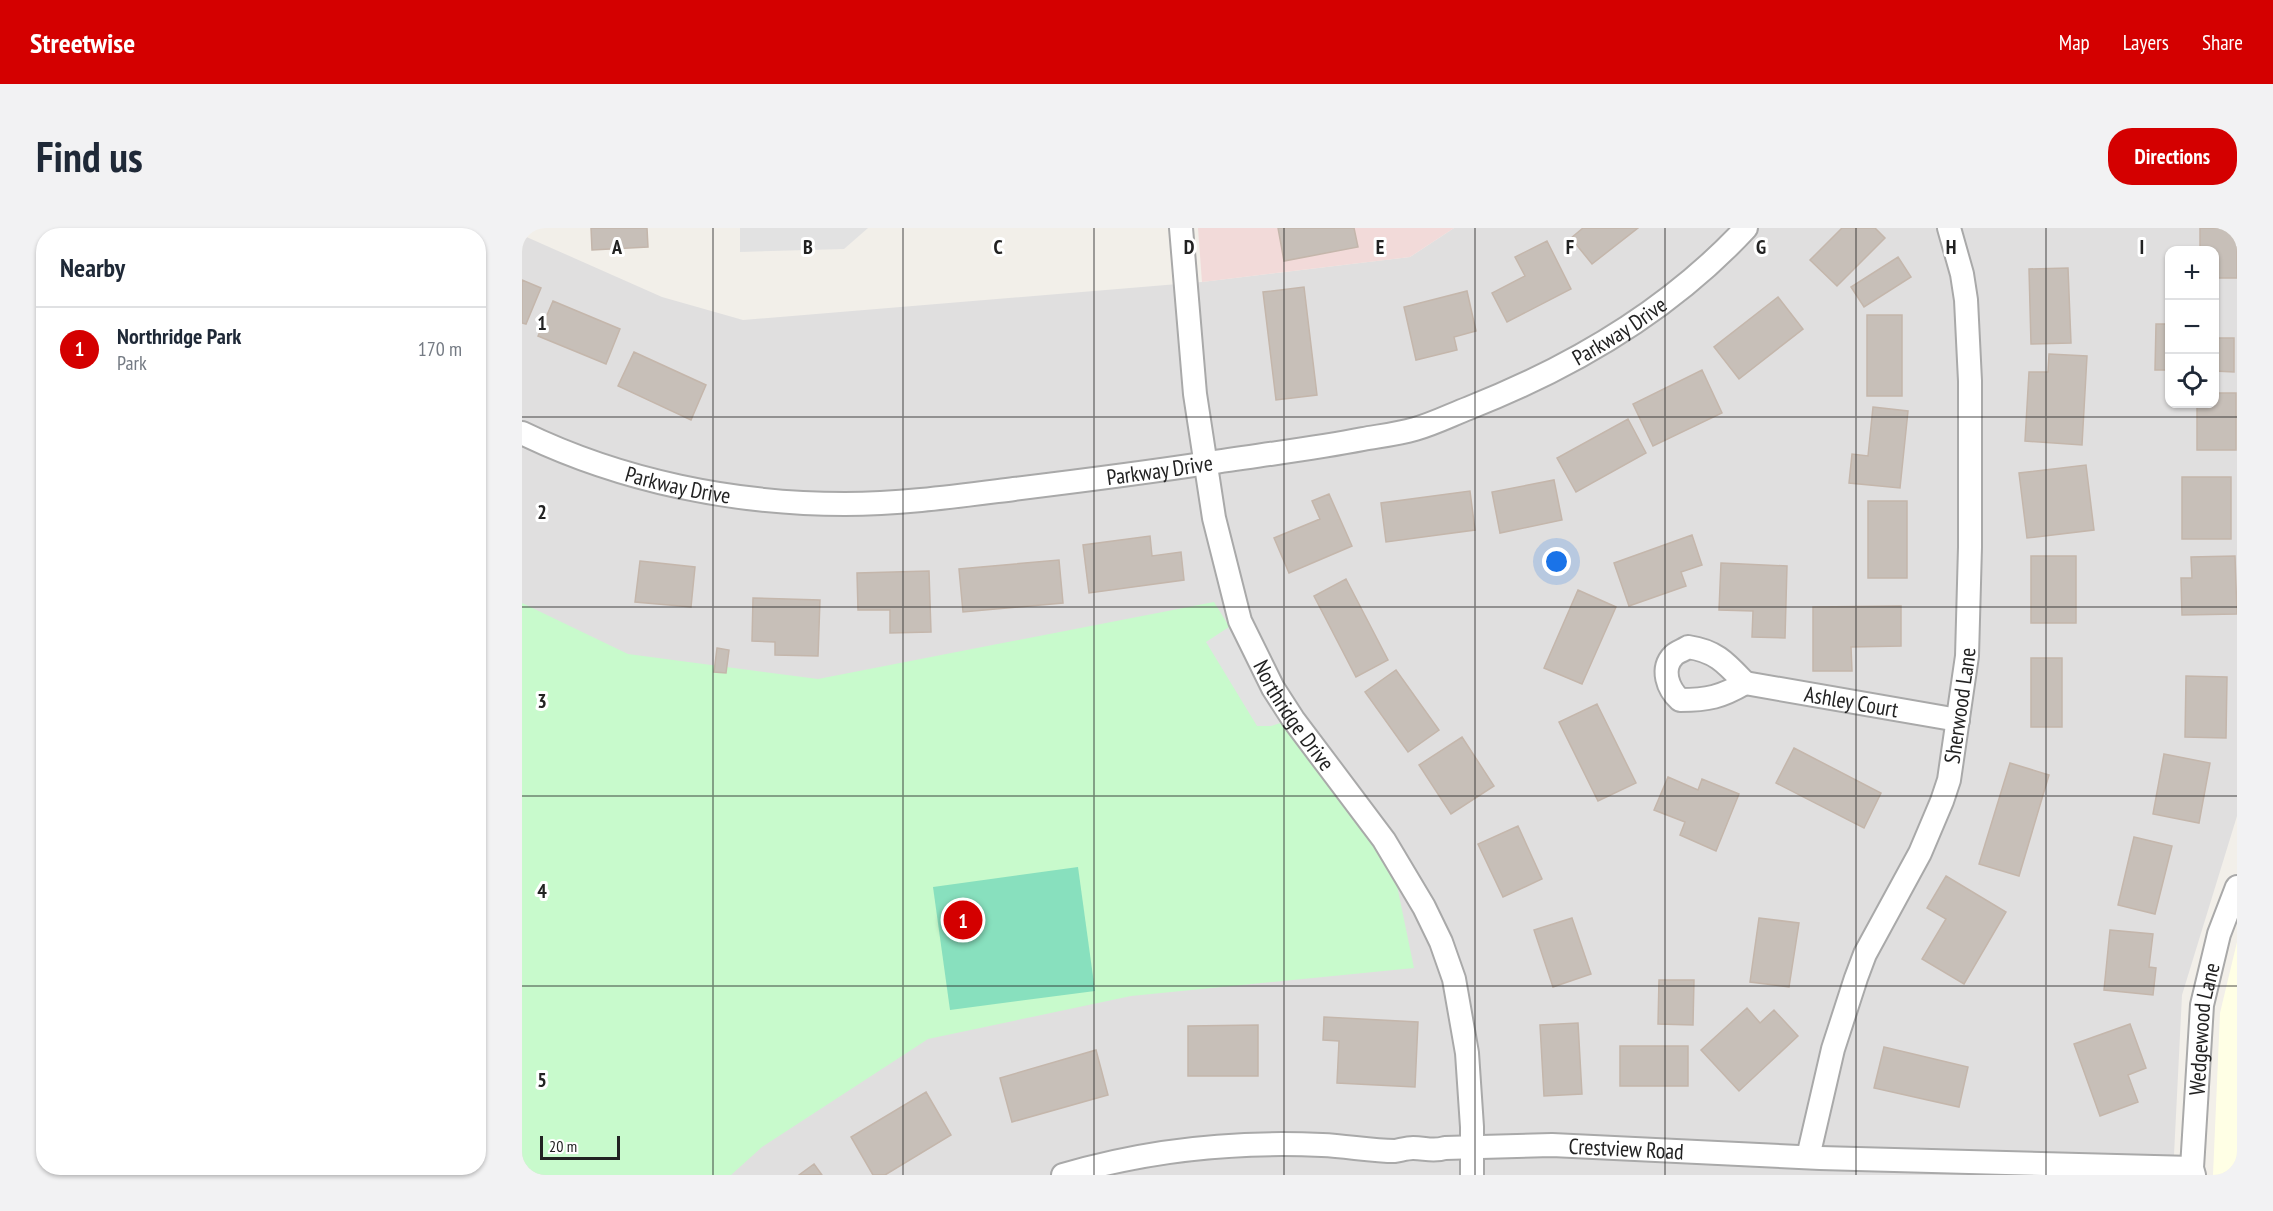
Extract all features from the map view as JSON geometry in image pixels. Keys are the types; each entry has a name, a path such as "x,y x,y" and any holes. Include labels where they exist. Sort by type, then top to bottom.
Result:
{"street":[{"name":"Northridge Drive","path":"1181,228 1195,394 1205,463 1221,552 1240,621 1273,688 1293,719 1384,840 1424,907 1441,942 1454,979 1467,1053 1472,1175"},
{"name":"Parkway Drive","path":"522,433 546,445 657,482 715,494 778,502 845,504 914,501 1139,474 1344,443 1414,430 1509,392 1569,364 1625,330 1680,290 1746,228"},
{"name":"Sherwood Lane","path":"1808,1157 1833,1049 1856,978 1865,954 1920,853 1949,780 1967,656 1970,547 1970,381 1966,300 1962,274 1949,228"},
{"name":"Ashley Court","path":"1745,683 1958,720"},
{"name":"Wedgewood Lane","path":"2193,1172 2202,1005 2219,934 2237,887"},
{"name":"Crestview Road","path":"1063,1175 1104,1163 1160,1152 1222,1146 1323,1145 1398,1151 1414,1148 1437,1151 1445,1148 1552,1145 2193,1172"}],"shaded area":[{"path":"740,228 868,228 844,249 740,252"},
{"path":"1198,228 1454,228 1410,257 1202,282"},
{"path":"1454,228 2237,228 2237,816 2182,995 2173,1175 522,1175 522,235 662,297 743,320 1202,282 1410,257"},
{"path":"1229,627 1293,719 1271,726 1257,726 1206,642"},
{"path":"2237,942 2237,1175 2213,1175 2220,1013"}],"green space":[{"path":"1214,602 1324,780 1394,871 1414,968 1131,996 928,1039 762,1147 731,1175 522,1175 522,603 628,654 818,679"},
{"path":"1078,867 1095,991 950,1010 933,887"}],"building":[{"path":"591,228 647,228 648,247 592,250"},
{"path":"1278,228 1354,228 1358,247 1284,261"},
{"path":"1583,228 1638,228 1592,264 1571,238"},
{"path":"1842,228 1875,228 1885,238 1837,286 1810,260"},
{"path":"2200,228 2237,228 2237,278 2219,278 2219,246 2200,246"},
{"path":"1547,241 1571,289 1507,322 1492,293 1525,276 1515,257"},
{"path":"1898,257 1911,277 1864,307 1851,287"},
{"path":"2068,268 2071,343 2031,344 2029,269"},
{"path":"522,280 541,288 526,324 522,323"},
{"path":"1304,287 1317,395 1276,400 1263,292"},
{"path":"1467,291 1476,331 1454,337 1457,350 1416,360 1404,307"},
{"path":"1778,297 1803,329 1739,379 1714,347"},
{"path":"553,301 620,329 606,364 538,336"},
{"path":"1867,315 1902,315 1902,396 1867,396"},
{"path":"2156,324 2165,324 2165,370 2155,370"},
{"path":"2219,338 2234,338 2234,372 2219,371"},
{"path":"634,352 706,385 691,420 618,386"},
{"path":"2049,354 2087,356 2082,445 2025,441 2029,372 2048,372"},
{"path":"1702,370 1722,413 1653,446 1633,404"},
{"path":"2219,393 2236,393 2236,450 2197,450 2197,408 2219,408"},
{"path":"1873,407 1908,411 1900,488 1849,483 1852,454 1868,456"},
{"path":"1628,419 1646,453 1576,492 1557,458"},
{"path":"2086,465 2094,530 2027,538 2019,473"},
{"path":"2182,477 2231,477 2231,539 2182,539"},
{"path":"1554,480 1562,520 1500,533 1492,492"},
{"path":"1470,491 1475,530 1386,542 1381,503"},
{"path":"1329,494 1352,546 1289,573 1274,538 1320,519 1312,501"},
{"path":"1868,501 1907,501 1907,578 1868,578"},
{"path":"1692,535 1702,565 1681,572 1686,586 1629,606 1614,563"},
{"path":"1150,536 1152,556 1181,552 1184,580 1089,593 1083,545"},
{"path":"2031,556 2076,556 2076,623 2031,623"},
{"path":"2235,556 2237,614 2182,615 2181,578 2192,578 2191,557"},
{"path":"1059,560 1063,603 963,612 959,569"},
{"path":"640,561 695,567 691,607 635,602"},
{"path":"1721,563 1787,566 1785,638 1752,637 1753,611 1719,610"},
{"path":"929,571 931,632 890,633 890,610 858,610 857,573"},
{"path":"1346,579 1388,660 1356,677 1314,596"},
{"path":"1578,590 1616,607 1582,684 1544,668"},
{"path":"753,598 820,600 818,656 775,655 775,642 752,641"},
{"path":"1901,606 1901,646 1851,647 1852,671 1813,671 1813,607"},
{"path":"717,648 729,650 726,673 714,672"},
{"path":"2031,658 2062,658 2062,727 2031,727"},
{"path":"1396,670 1439,730 1408,752 1365,692"},
{"path":"2186,676 2227,677 2226,738 2185,737"},
{"path":"1597,704 1636,783 1598,801 1559,722"},
{"path":"1462,737 1494,786 1451,814 1419,765"},
{"path":"1794,748 1881,793 1864,828 1776,783"},
{"path":"2164,754 2210,763 2199,823 2153,814"},
{"path":"2010,763 2049,775 2019,876 1979,864"},
{"path":"1668,777 1698,790 1702,779 1739,794 1716,851 1680,835 1685,822 1654,810"},
{"path":"1518,826 1542,879 1503,897 1478,844"},
{"path":"2134,837 2172,846 2155,914 2118,905"},
{"path":"1946,876 2006,912 1964,984 1922,959 1946,919 1927,908"},
{"path":"1572,918 1591,974 1553,987 1534,930"},
{"path":"1759,918 1799,923 1789,987 1750,982"},
{"path":"2110,930 2153,934 2149,967 2156,968 2153,995 2104,990"},
{"path":"1659,980 1694,980 1693,1025 1658,1024"},
{"path":"1747,1008 1760,1023 1774,1010 1798,1036 1739,1091 1701,1050"},
{"path":"1324,1017 1418,1022 1415,1087 1337,1083 1339,1041 1323,1040"},
{"path":"1578,1023 1582,1094 1544,1096 1540,1025"},
{"path":"2130,1024 2146,1068 2128,1075 2138,1102 2100,1116 2074,1044"},
{"path":"1258,1025 1258,1076 1188,1076 1188,1026"},
{"path":"1620,1046 1688,1046 1688,1086 1620,1086"},
{"path":"1884,1047 1968,1067 1959,1107 1874,1088"},
{"path":"1096,1050 1108,1095 1012,1122 1000,1078"},
{"path":"926,1092 951,1135 885,1175 873,1175 851,1137"},
{"path":"814,1164 822,1175 799,1175"}],"place":[{"name":"Northridge Park","path":"963,920"}]}
